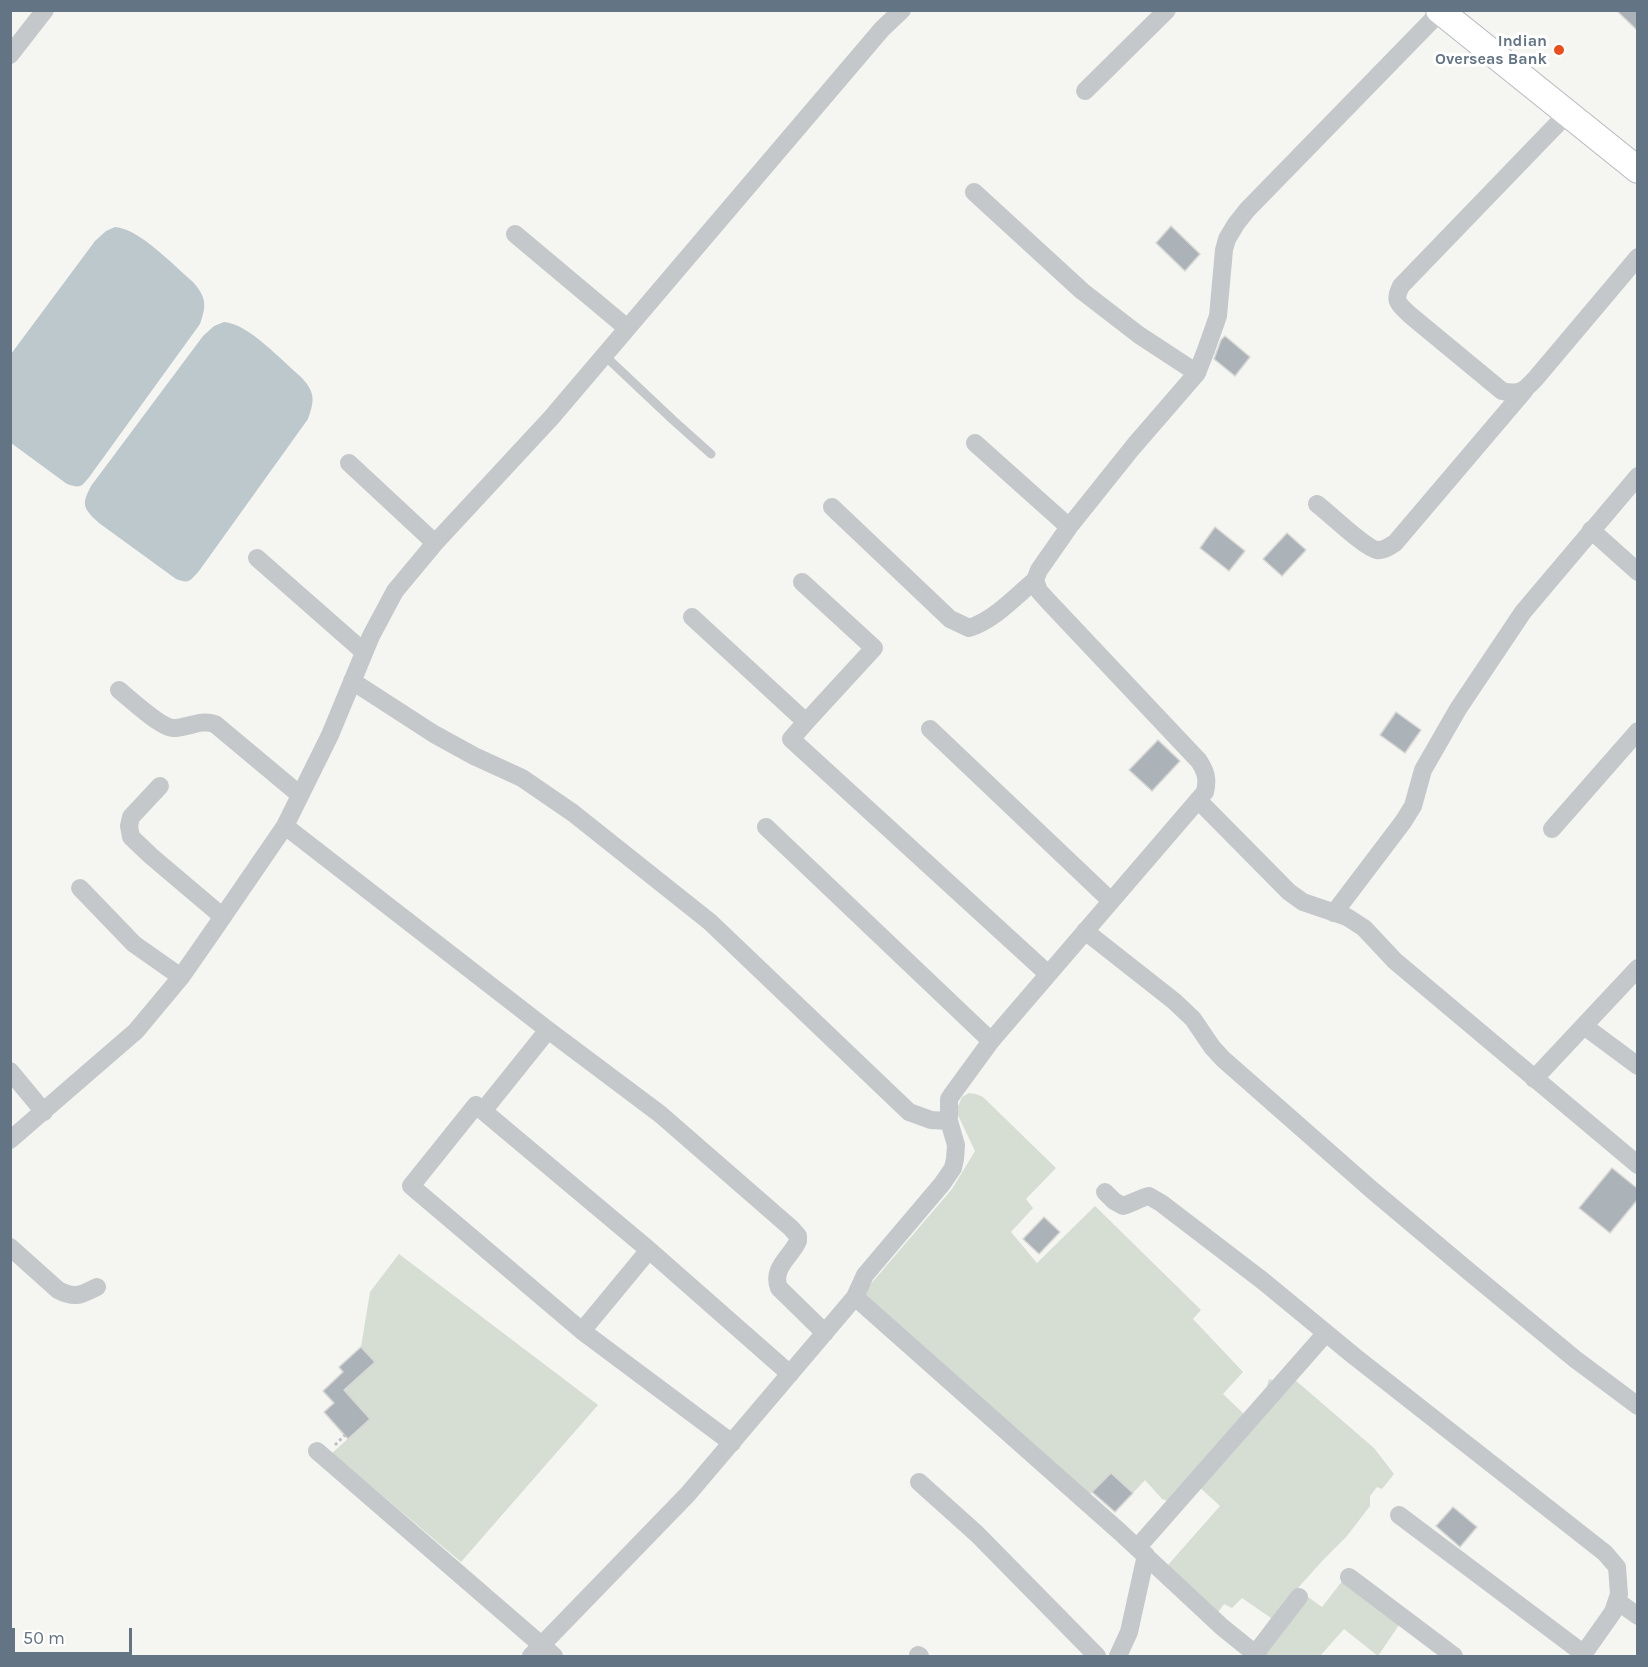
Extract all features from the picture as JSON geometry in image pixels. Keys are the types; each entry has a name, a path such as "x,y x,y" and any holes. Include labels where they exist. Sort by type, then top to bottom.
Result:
{"main road":[{"path":"1441,11 1638,170"}],"street":[{"path":"10,55 45,10"},
{"path":"10,1140 136,1031 181,977 285,826 330,735 371,636 395,591 435,543 551,418 874,39 902,10"},
{"path":"1085,91 1167,10"},
{"path":"832,507 950,619 969,628 988,619 1035,580 1039,570 1069,527 1133,447 1197,373 1218,316 1224,250 1227,239 1236,224 1441,11"},
{"path":"1525,390 1514,394 1502,391 1410,315 1398,303 1396,295 1401,286 1567,114"},
{"path":"974,192 1082,291 1139,335 1197,373"},
{"path":"515,234 627,328"},
{"path":"1317,504 1366,545 1377,550 1395,543 1638,257"},
{"path":"975,443 1069,527"},
{"path":"349,463 435,543"},
{"path":"1334,913 1403,822 1413,806 1423,770 1458,708 1523,612 1638,476"},
{"path":"1591,530 1638,572"},
{"path":"257,558 364,652"},
{"path":"317,1451 543,1653 688,1494 855,1297 865,1275 953,1168 956,1145 949,1120 949,1100 953,1093 991,1041 1198,800 1207,782 1207,776 1199,760 1048,602 1035,580"},
{"path":"802,582 874,648 791,739 1048,974"},
{"path":"692,617 806,722"},
{"path":"352,681 434,734 522,778 573,813 710,922 909,1112 931,1119 949,1120"},
{"path":"119,690 160,723 170,728 207,721 215,724 300,795"},
{"path":"930,729 1111,901"},
{"path":"1552,829 1638,731"},
{"path":"160,786 131,818 129,826 131,837 223,917"},
{"path":"1198,800 1289,892 1303,902 1347,917 1364,928 1395,961 1638,1165"},
{"path":"285,826 660,1114 791,1228 798,1236 798,1241 778,1269 777,1282 779,1288 825,1333"},
{"path":"766,827 991,1041"},
{"path":"80,888 134,944 181,977"},
{"path":"1085,931 1193,1019 1223,1059 1372,1190 1575,1359 1638,1406"},
{"path":"1534,1079 1638,968"},
{"path":"1584,1026 1638,1066"},
{"path":"483,1110 548,1030"},
{"path":"10,1071 44,1112"},
{"path":"732,1443 582,1331 411,1186 476,1105 650,1250 790,1374"},
{"path":"1105,1192 1114,1202 1124,1206 1149,1196 1161,1203 1263,1281 1326,1334 1605,1553 1617,1567 1619,1594 1613,1612 1583,1655 1399,1515"},
{"path":"10,1247 62,1293 79,1296 97,1287"},
{"path":"582,1331 650,1250"},
{"path":"855,1297 1142,1552 1221,1627 1257,1655 1299,1597"},
{"path":"1118,1656 1122,1652 1129,1632 1142,1552 1326,1334"},
{"path":"919,1482 977,1534 1097,1656"},
{"path":"1348,1577 1454,1656"},
{"path":"1617,1601 1638,1616"}],"lane":[{"path":"604,355 711,454"}],"shaded area":[{"path":"115,227 125,229 145,241 193,282 203,297 204,312 200,324 90,476 83,484 75,486 67,484 11,443 11,354 95,241 106,231"},
{"path":"224,322 234,324 254,336 301,377 311,392 312,407 308,419 199,571 191,579 184,581 176,579 99,523 87,510 85,502 91,486 203,336 214,326"},
{"path":"969,1093 983,1097 1056,1168 1026,1199 1033,1208 1011,1232 1037,1263 1095,1206 1201,1310 1193,1319 1243,1372 1223,1394 1245,1415 1265,1394 1269,1379 1276,1381 1287,1373 1374,1448 1394,1474 1382,1489 1377,1487 1370,1496 1370,1506 1347,1536 1297,1589 1322,1607 1343,1580 1399,1625 1378,1656 1344,1629 1320,1656 1266,1656 1252,1644 1271,1618 1242,1598 1232,1608 1224,1604 1216,1615 1168,1565 1220,1506 1196,1484 1179,1505 1162,1499 1145,1480 1133,1493 1111,1473 1088,1496 864,1298 869,1286 952,1189 975,1151 956,1111 962,1097"},
{"path":"399,1254 598,1405 461,1562 332,1453 370,1419 359,1408 338,1396 375,1362 361,1347 370,1292"}],"building":[{"path":"1616,10 1638,10 1638,31"},
{"path":"1171,226 1200,254 1185,271 1156,243"},
{"path":"1225,336 1250,357 1235,376 1214,359 1221,340"},
{"path":"1215,527 1245,551 1229,571 1200,548"},
{"path":"1287,533 1306,550 1282,576 1263,559"},
{"path":"1396,712 1421,730 1405,753 1380,735"},
{"path":"1158,740 1180,761 1152,791 1129,770"},
{"path":"1612,1168 1638,1189 1638,1199 1610,1233 1579,1208"},
{"path":"1044,1217 1060,1232 1039,1254 1023,1239"},
{"path":"361,1347 375,1362 344,1390 370,1419 348,1439 324,1412 334,1403 323,1391 343,1372 339,1367"},
{"path":"1111,1473 1133,1493 1115,1512 1092,1492"},
{"path":"1453,1507 1477,1527 1460,1547 1436,1526"}],"place":[{"name":"Indian Overseas Bank","path":"1559,50"}]}
